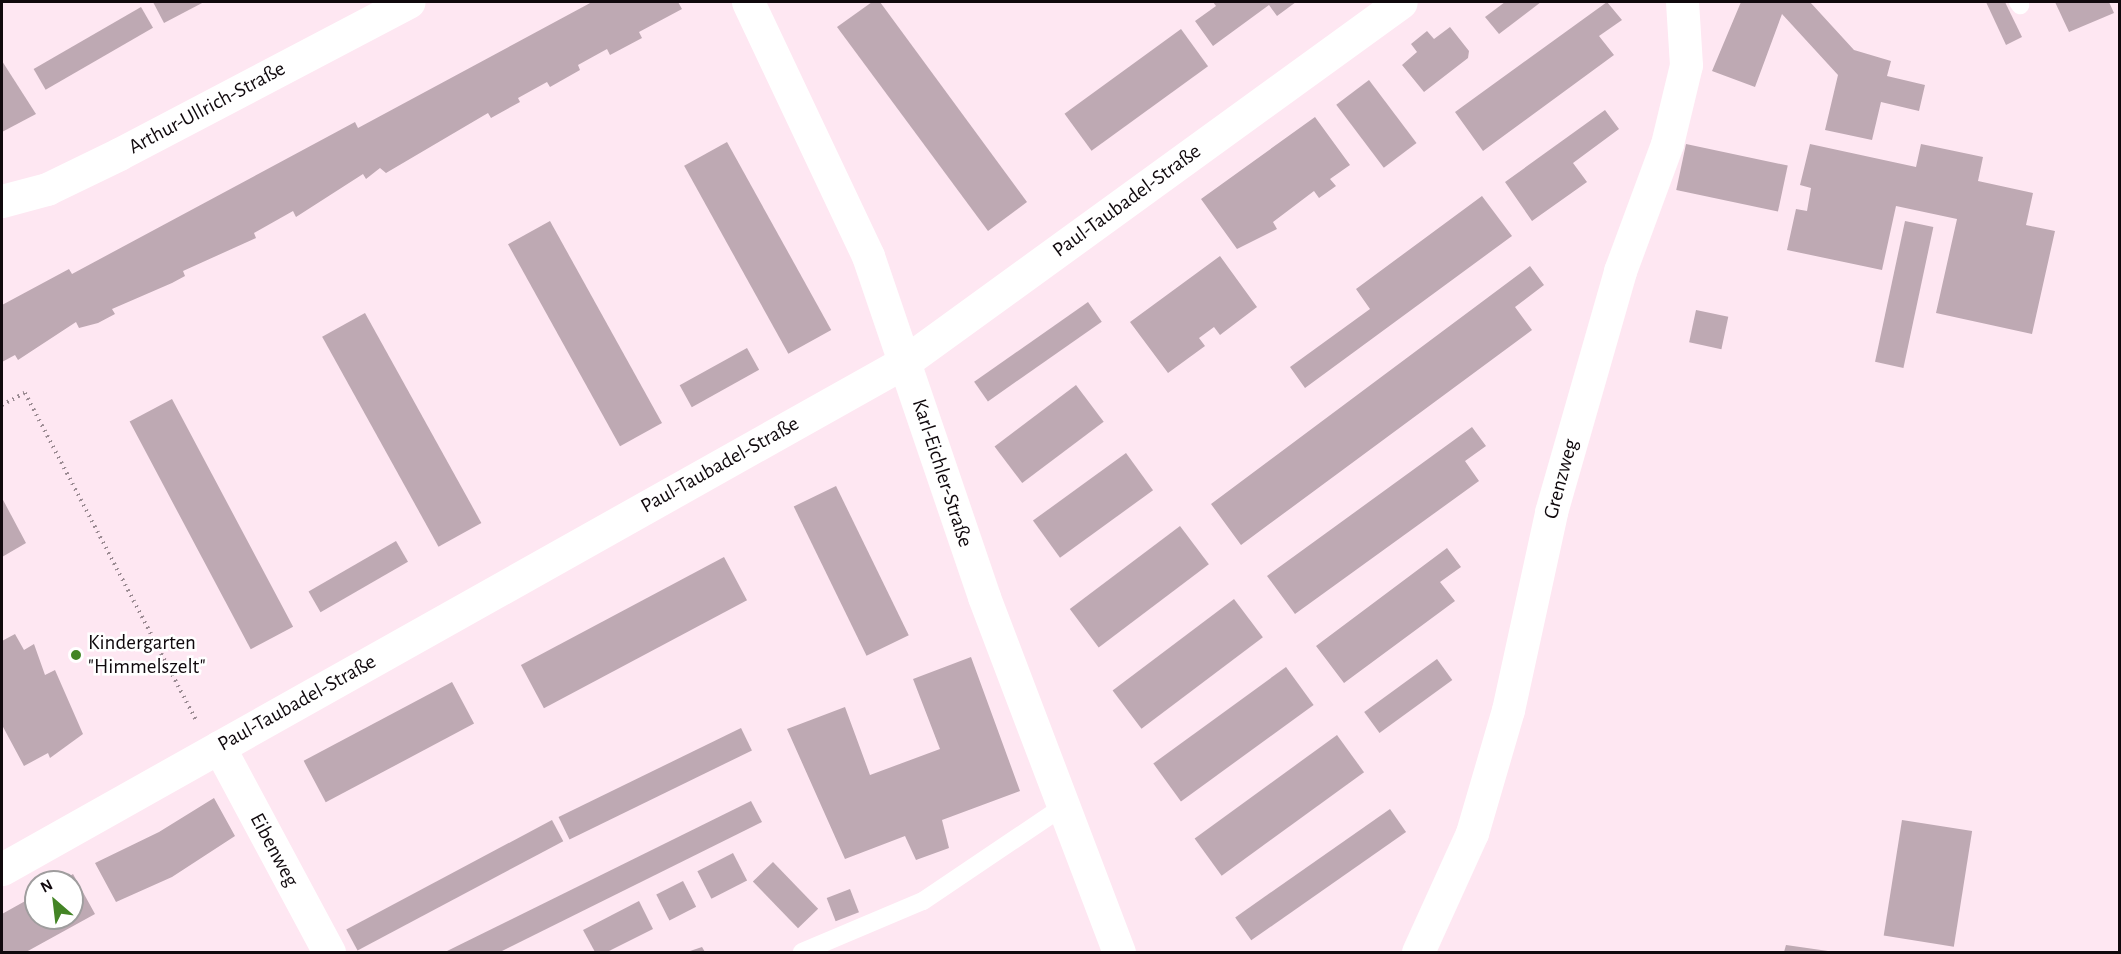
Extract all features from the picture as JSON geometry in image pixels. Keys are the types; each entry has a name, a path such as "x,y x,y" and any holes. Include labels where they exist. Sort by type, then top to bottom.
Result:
{"street":[{"name":"Arthur-Ullrich-Straße","path":"2,201 47,189 119,154 408,2"},
{"name":"Karl-Eichler-Straße","path":"747,2 868,256 906,362 984,597 1119,952"},
{"name":"Paul-Taubadel-Straße","path":"2,869 906,362 1401,2"},
{"name":"Grenzweg","path":"1418,952 1472,833 1508,710 1551,512 1620,271 1667,144 1686,65 1682,2"},
{"name":"Eibenweg","path":"219,747 329,952"}],"lane":[{"path":"802,952 923,901 1064,806"}],"path":[{"path":"2,405 25,393 196,721 219,747"}],"building":[{"path":"153,2 204,2 164,23"},
{"path":"592,2 678,2 682,9 639,32 642,38 610,55 607,49 578,65 580,70 550,87 547,82 518,98 520,102 491,118 488,113 386,173 380,168 366,179 363,174 296,217 293,211 254,233 256,238 183,271 185,276 172,283 112,309 115,314 98,323 79,328 76,322 18,360 15,355 2,362 2,305 69,269 72,274 355,122 358,128"},
{"path":"872,2 880,2 1027,202 988,231 837,27"},
{"path":"1213,2 1296,2 1277,16 1269,5 1213,46 1195,21 1216,6"},
{"path":"1505,2 1541,2 1499,34 1485,17"},
{"path":"1607,2 1622,20 1599,36 1614,55 1483,151 1455,112"},
{"path":"1741,2 1810,2 1854,50 1891,61 1887,76 1925,85 1919,111 1881,102 1872,140 1825,130 1838,75 1782,14 1755,87 1712,71"},
{"path":"1986,2 2005,2 2022,37 2006,45"},
{"path":"2055,2 2109,2 2114,13 2069,32"},
{"path":"141,7 153,28 46,90 34,69"},
{"path":"1450,27 1469,51 1468,58 1424,92 1402,65 1417,52 1411,44 1427,31 1434,39"},
{"path":"1181,29 1208,66 1092,151 1065,114"},
{"path":"2,61 36,114 2,132"},
{"path":"1369,80 1417,143 1384,168 1336,105"},
{"path":"1605,110 1619,129 1573,163 1587,182 1532,221 1505,182"},
{"path":"1315,117 1350,165 1330,179 1336,186 1319,198 1314,191 1273,222 1277,229 1237,249 1201,199"},
{"path":"727,142 831,330 788,354 684,166"},
{"path":"1686,144 1788,166 1778,212 1676,190"},
{"path":"1810,144 1916,167 1921,144 1983,157 1978,181 2033,193 2026,225 2055,231 2032,334 1936,313 1957,219 1896,206 1882,270 1787,250 1796,209 1807,211 1811,188 1800,185"},
{"path":"1482,196 1512,236 1305,388 1290,367 1370,309 1356,289"},
{"path":"550,221 662,423 620,446 508,244"},
{"path":"1905,221 1933,227 1903,368 1875,362"},
{"path":"1220,256 1257,307 1220,335 1214,327 1199,338 1205,346 1168,373 1130,322"},
{"path":"1530,266 1544,285 1515,307 1532,330 1241,545 1211,504"},
{"path":"1088,302 1102,322 988,401 974,382"},
{"path":"1696,310 1728,317 1721,349 1689,342"},
{"path":"365,313 481,523 438,547 322,337"},
{"path":"747,348 759,370 692,407 680,385"},
{"path":"1076,385 1104,422 1022,483 995,446"},
{"path":"172,399 293,627 251,649 130,422"},
{"path":"1472,427 1486,446 1465,461 1479,481 1295,614 1267,576"},
{"path":"1126,453 1153,490 1060,558 1033,521"},
{"path":"836,486 909,635 867,656 794,507"},
{"path":"2,498 26,543 2,557"},
{"path":"1180,526 1209,564 1099,647 1070,609"},
{"path":"396,541 408,562 321,612 309,592"},
{"path":"1447,548 1461,567 1440,582 1455,601 1344,683 1316,646"},
{"path":"724,557 747,600 544,708 521,665"},
{"path":"1234,599 1263,637 1141,729 1113,690"},
{"path":"15,634 24,650 34,644 45,675 55,670 83,734 50,758 48,753 24,766 2,725 2,641"},
{"path":"971,657 1020,791 942,820 949,848 916,860 905,836 845,859 787,729 845,707 870,775 940,749 913,679"},
{"path":"1437,659 1452,680 1379,733 1364,712"},
{"path":"1286,667 1314,705 1181,801 1153,763"},
{"path":"452,682 474,723 326,802 304,761"},
{"path":"741,728 752,750 570,839 559,817"},
{"path":"1337,735 1364,772 1222,876 1195,838"},
{"path":"214,798 235,836 172,877 116,902 95,863 159,832"},
{"path":"751,801 762,822 500,952 445,952"},
{"path":"1390,809 1406,832 1251,940 1235,917"},
{"path":"552,820 563,841 358,951 346,929"},
{"path":"1902,820 1972,831 1954,947 1884,936"},
{"path":"733,853 747,881 711,899 697,871"},
{"path":"773,862 818,909 798,928 753,881"},
{"path":"683,881 696,907 669,920 656,895"},
{"path":"850,889 859,912 836,921 827,898"},
{"path":"84,894 95,914 84,920"},
{"path":"639,901 653,929 607,952 595,952 583,930"},
{"path":"24,902 24,930 66,930 26,952 2,952 2,914"},
{"path":"1786,945 1828,951 1828,952 1784,952"},
{"path":"702,947 705,952 687,952"}],"place":[{"name":"Kindergarten \"Himmelszelt\"","path":"76,655"}]}
